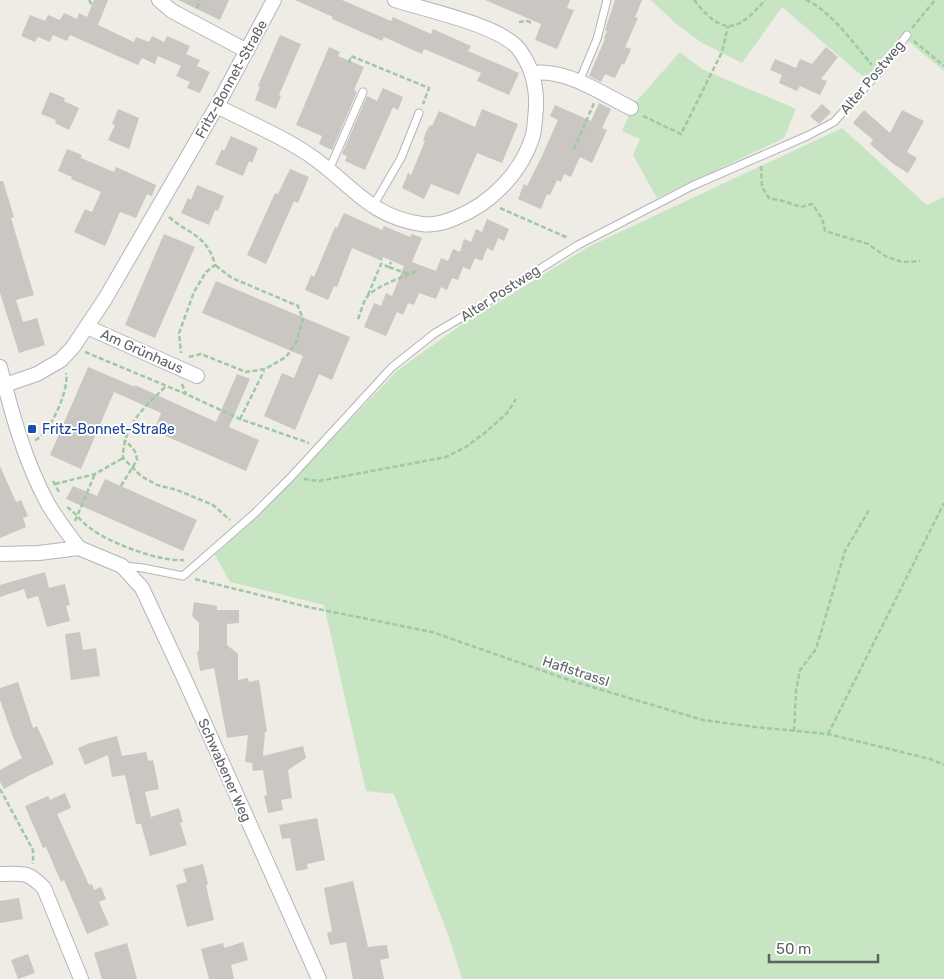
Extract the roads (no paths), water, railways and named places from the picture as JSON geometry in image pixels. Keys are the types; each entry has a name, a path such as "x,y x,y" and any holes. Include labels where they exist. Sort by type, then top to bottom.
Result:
{"street":[{"path":"159,0 172,11 247,51"},
{"name":"Fritz-Bonnet-Straße","path":"5,385 37,374 62,360 87,327 217,106 274,0"},
{"path":"217,106 308,154 373,206 387,214 407,221 439,224 471,212 489,199 512,174 524,155 533,135 536,94 532,73 517,47 494,32 474,23 395,0"},
{"path":"532,73 542,72 567,76 631,108"},
{"name":"Am Grünhaus","path":"87,327 197,376"},
{"path":"0,367 35,478 49,506 79,548"},
{"path":"0,554 39,553 79,548 122,566"},
{"name":"Schwabener Weg","path":"122,566 142,588 154,613 320,979"},
{"path":"0,874 25,874 33,878 44,888 81,979"}],"lane":[{"path":"579,82 597,39 607,0"},
{"name":"Alter Postweg","path":"122,566 184,576 254,514 290,478 392,367 435,333 476,310 578,245 692,186 834,122 878,72 907,35"},
{"path":"328,170 363,92"},
{"path":"373,206 401,158 420,113"}],"place":[{"name":"Fritz-Bonnet-Straße","path":"32,429"}]}
